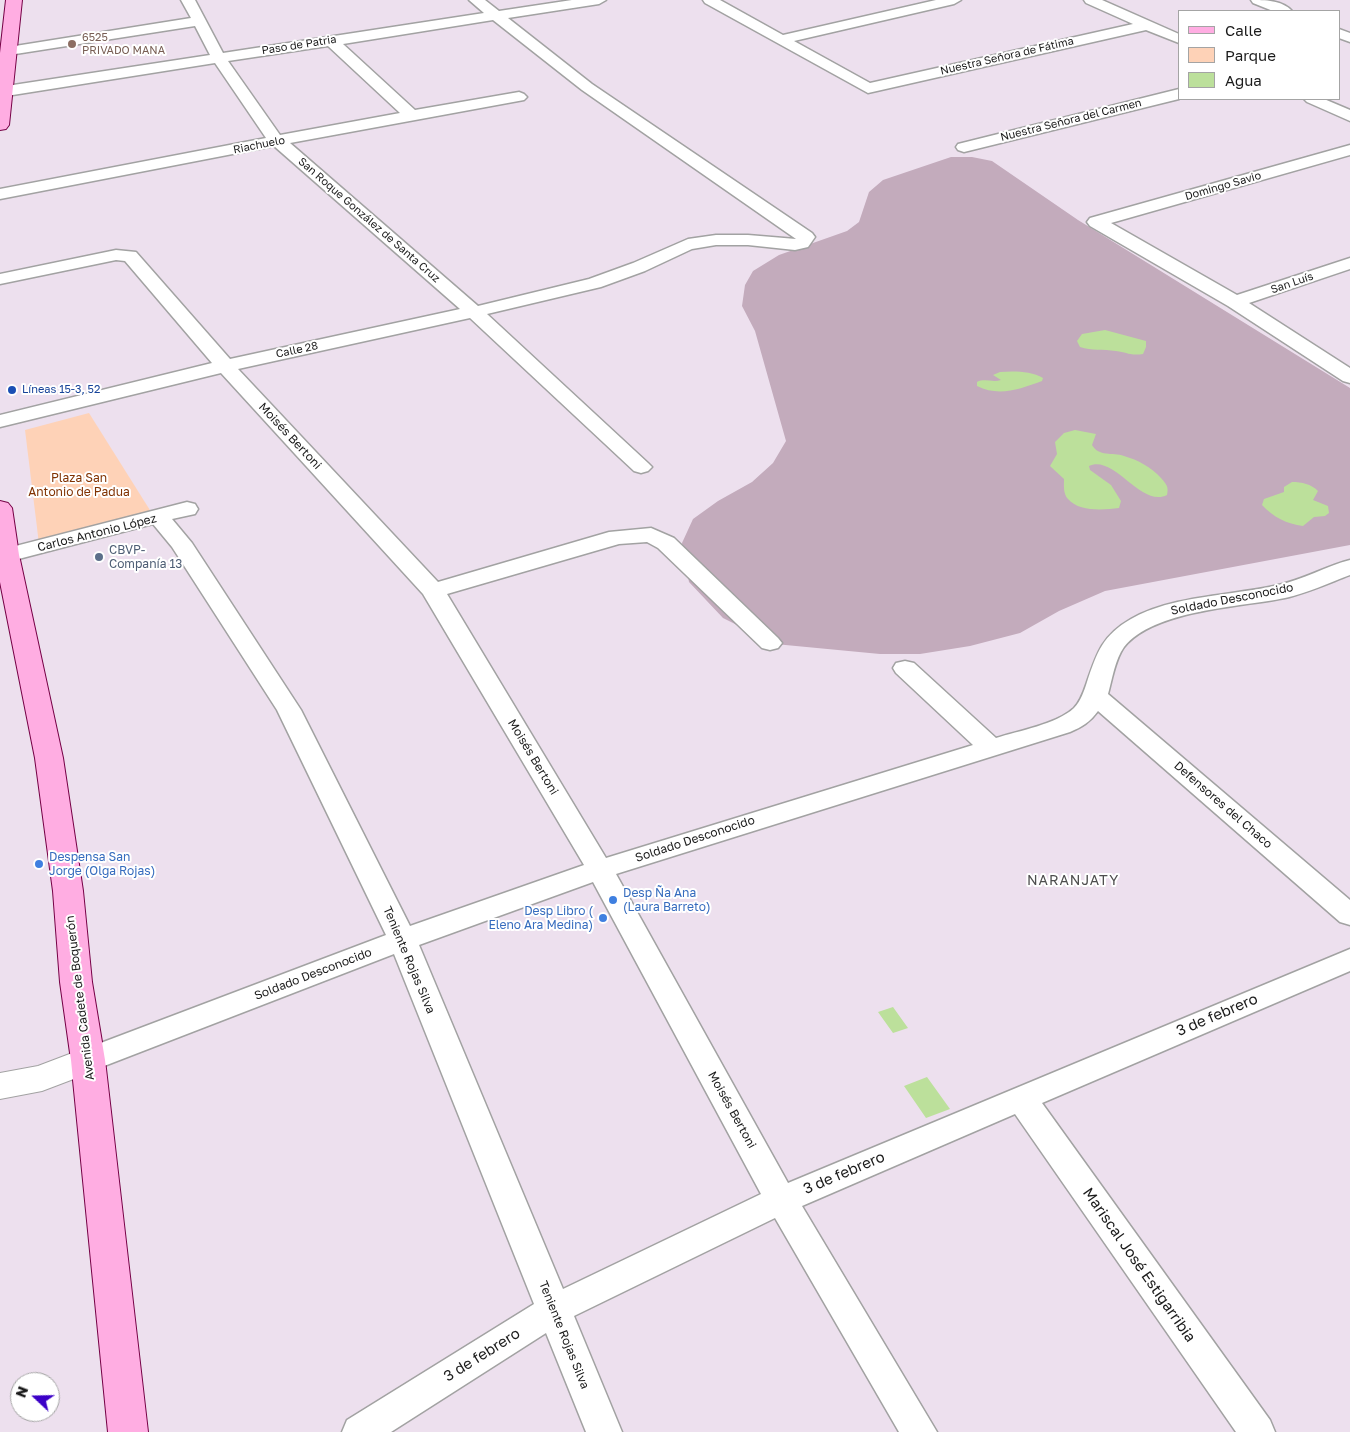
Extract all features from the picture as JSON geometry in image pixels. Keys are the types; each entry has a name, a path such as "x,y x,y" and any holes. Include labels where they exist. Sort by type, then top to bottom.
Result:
{"main road":[{"path":"0,125 14,0"},
{"name":"Avenida Cadete de Boquerón","path":"3,533 49,758 68,891 76,982 88,1060 128,1432"}],"street":[{"name":"San Roque González de Santa Cruz","path":"188,0 216,52 279,142 474,312 641,467"},
{"name":"Paso de Patria","path":"216,52 330,40 516,0"},
{"name":"Paso de Patria","path":"3,85 216,52 484,7 599,0"},
{"path":"710,0 782,39 954,0"},
{"path":"1091,0 1178,39"},
{"path":"1258,0 1283,10"},
{"name":"Calle 28","path":"0,421 226,366 474,312 595,283 615,277 688,244 716,240 740,240 795,245 802,243 806,237 587,87 484,7"},
{"path":"9,51 200,22"},
{"name":"Nuestra Señora de Fátima","path":"782,39 868,88 1147,25"},
{"path":"330,40 412,115"},
{"name":"Nuestra Señora del Carmen","path":"964,147 1178,94"},
{"name":"Riachuelo","path":"0,194 412,115 519,97"},
{"path":"1314,100 1350,116"},
{"name":"Domingo Savio","path":"1235,302 1096,222 1350,150"},
{"name":"Moisés Bertoni","path":"0,279 116,256 130,256 226,366 433,591 600,870 781,1200 919,1432"},
{"name":"San Luís","path":"1235,302 1350,263"},
{"path":"1235,302 1350,377"},
{"name":"Carlos Antonio López","path":"3,533 159,518 187,509"},
{"name":"Teniente Rojas Silva","path":"159,518 181,543 289,710 403,940 604,1432"},
{"path":"433,591 617,537 651,535 666,543 770,643"},
{"name":"Soldado Desconocido","path":"0,1086 42,1078 403,940 600,870 787,810 992,748 1075,720 1084,713 1095,696 1108,654 1115,642 1139,624 1165,612 1285,591 1348,570"},
{"path":"906,668 992,748"},
{"name":"Defensores del Chaco","path":"1095,696 1350,915"},
{"name":"3 de febrero","path":"360,1432 553,1310 781,1200 1350,959"},
{"name":"Mariscal José Estigarribia","path":"1021,1098 1257,1432"}],"shaded area":[{"path":"951,157 972,157 992,161 1078,220 1350,388 1350,545 1105,591 1059,611 1020,633 970,646 920,654 880,654 775,644 723,618 689,582 682,543 693,519 718,501 752,482 773,463 786,441 755,331 742,306 745,285 753,271 779,255 847,231 859,222 869,192 883,180"}],"green space":[{"name":"Plaza San Antonio de Padua","path":"89,413 153,515 39,544 25,430"}],"water":[{"path":"1105,330 1146,341 1143,354 1080,347 1077,341 1082,334"},
{"path":"1000,372 1028,373 1043,378 1042,381 1010,391 993,391 977,386 977,382 980,381 1001,380 993,375"},
{"path":"1075,430 1096,434 1092,445 1098,451 1129,458 1149,467 1166,484 1168,489 1167,495 1157,497 1147,494 1118,473 1098,464 1089,466 1090,470 1111,485 1121,501 1119,508 1092,509 1073,503 1065,495 1064,479 1050,466 1057,454 1055,442 1064,433"},
{"path":"1292,482 1306,484 1318,491 1313,500 1328,506 1329,513 1325,516 1314,517 1303,526 1291,524 1281,519 1262,505 1264,499 1284,492 1284,487"},
{"path":"893,1007 908,1028 893,1033 878,1012"},
{"path":"927,1077 950,1109 926,1118 904,1086"}],"place":[{"name":"6525 PRIVADO MANA","path":"72,44"},
{"name":"Líneas 15-3, 52","path":"12,390"},
{"name":"CBVP- Companía 13","path":"99,557"},
{"name":"Despensa San Jorge (Olga Rojas)","path":"39,864"},
{"name":"Desp Ña Ana (Laura Barreto)","path":"613,900"},
{"name":"Desp Libro ( Eleno Ara Medina)","path":"603,918"}],"district":[{"name":"NARANJATY","path":"1073,881"}]}
